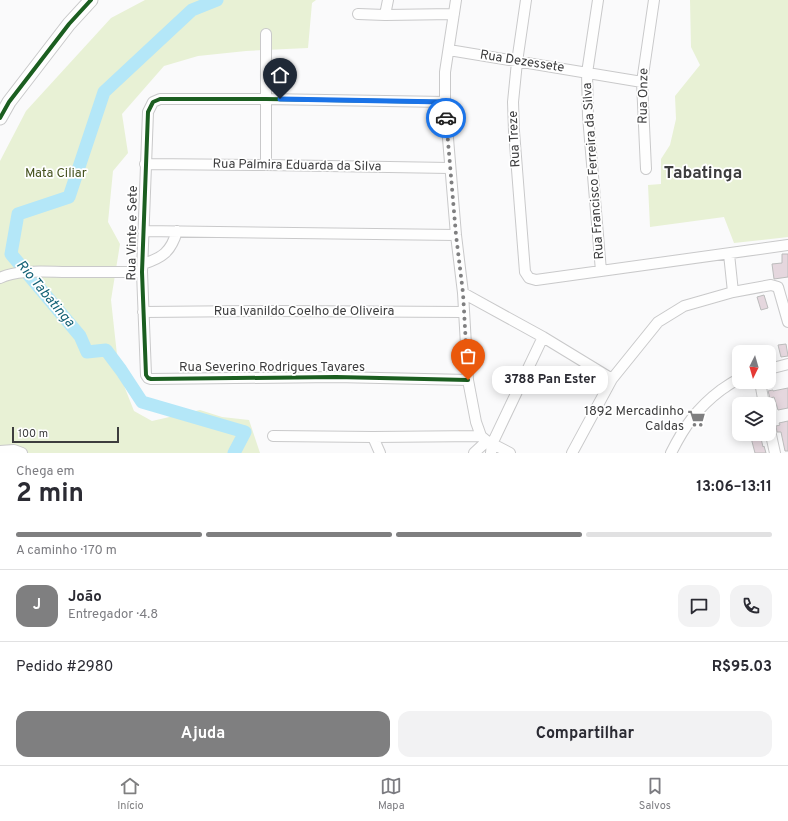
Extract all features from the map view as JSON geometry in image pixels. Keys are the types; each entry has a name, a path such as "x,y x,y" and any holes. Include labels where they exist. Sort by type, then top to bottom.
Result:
{"main road":[{"path":"0,118 9,102 68,24 91,0"}],"street":[{"path":"385,15 388,0"},
{"path":"456,0 445,72 445,102 456,235 463,293 468,380 476,422 488,444"},
{"name":"Rua Treze","path":"526,0 517,62 514,102 514,131 525,272 529,278 536,280 601,271"},
{"name":"Rua Francisco Ferreira da Silva","path":"598,0 587,73 588,116 601,271"},
{"name":"Rua Onze","path":"646,169 642,82 654,0"},
{"path":"358,14 454,14"},
{"path":"266,34 266,164"},
{"name":"Rua Dezessete","path":"449,50 642,82"},
{"name":"Rua Vinte e Sete","path":"148,378 146,375 142,268 148,112 153,102 160,99 266,99"},
{"path":"266,99 445,102"},
{"name":"Rua Palmira Eduarda da Silva","path":"145,164 266,164 450,168"},
{"path":"143,231 456,235"},
{"path":"2,277 22,273 142,268 157,260 168,251 174,242 177,231"},
{"path":"601,271 788,245"},
{"path":"729,254 733,292"},
{"path":"572,453 612,379 658,322 684,306 733,292 771,285 778,287 788,322"},
{"path":"463,293 543,337 612,379"},
{"name":"Rua Ivanildo Coelho de Oliveira","path":"143,312 464,312"},
{"path":"474,453 488,444 543,337"},
{"path":"776,367 788,364"},
{"name":"Rua Severino Rodrigues Tavares","path":"148,378 336,377 468,380"},
{"path":"671,453 682,431 697,411 732,382"},
{"path":"273,436 373,437 488,444 510,453"},
{"path":"373,437 380,453"},
{"path":"772,441 775,453"},
{"path":"0,451 14,450 22,453"}],"green space":[{"name":"Mata Ciliar","path":"145,0 316,0 312,3 308,48 246,51 198,56 164,66 122,114 128,153 113,171 108,222 120,244 111,300 119,373 134,411 152,421 200,410 222,417 249,420 260,453 0,453 0,161 26,111 111,18"},
{"path":"690,0 788,0 788,237 734,243 724,217 650,227 648,185 661,184 661,159 670,145 676,119 675,96 700,65 691,47"}],"building":[{"path":"782,254 788,254 788,277 774,279 772,264 782,263"},
{"path":"764,295 768,308 761,310 757,297"},
{"path":"786,344 788,356 781,357 778,345"},
{"path":"788,388 788,408 778,410 776,397 770,397 768,391"},
{"path":"788,421 788,451 785,451 781,432 777,432 776,426 780,425 779,423"},
{"path":"752,441 762,441 766,453 755,453"}],"waterway":[{"name":"Rio Tabatinga","path":"217,0 192,10 104,92 69,197 18,214 11,254 80,336 87,352 106,350 142,402 245,432 234,453"}],"cycle path":[{"path":"0,118 9,102 69,24 91,0"},
{"path":"445,102 266,99 160,99 153,102 148,112 142,272 146,375 151,379 336,377 468,380"}],"way so far":[{"path":"446,118 456,235 463,293 468,380"}],"place":[{"name":"3788 Pan Ester","path":"468,380"},
{"name":"1892 Mercadinho Caldas","path":"697,419"}],"district":[{"name":"Tabatinga","path":"703,174"}],"route":[{"path":"280,99 445,102 446,118"}]}
